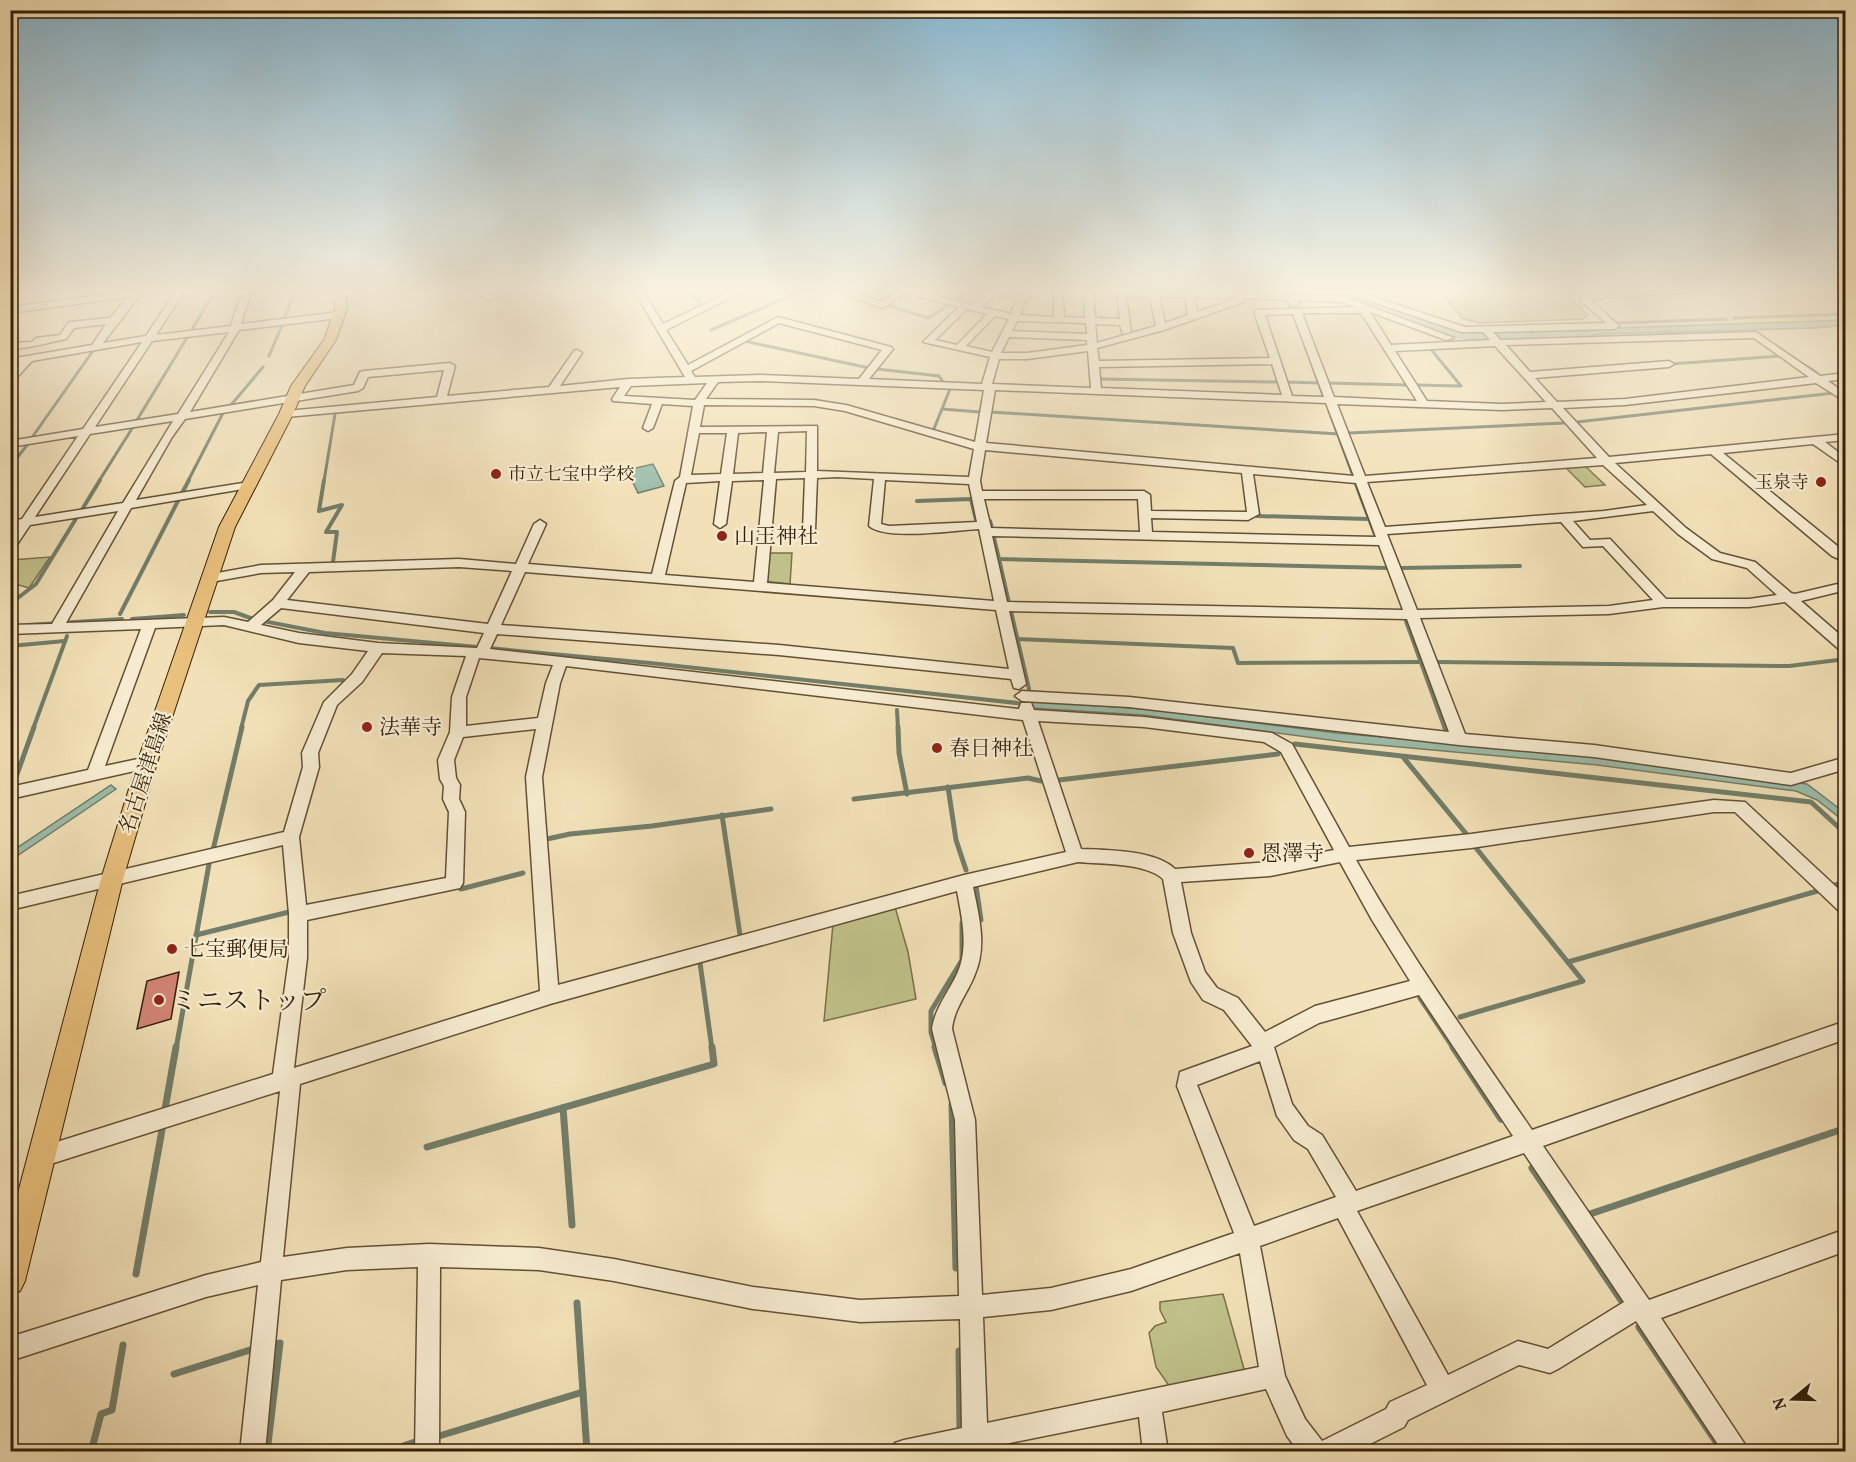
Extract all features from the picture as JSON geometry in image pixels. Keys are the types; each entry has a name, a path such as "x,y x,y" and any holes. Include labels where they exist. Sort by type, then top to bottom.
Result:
{"main road":[{"name":"名古屋津島線","path":"10,1281 112,879 147,763 227,527 308,368 316,357"}],"street":[{"path":"10,382 28,357"},
{"path":"10,362 41,357"},
{"path":"10,546 90,431 137,357"},
{"path":"58,624 167,436 182,416 217,357"},
{"path":"552,389 574,357"},
{"path":"678,357 688,374"},
{"path":"688,374 716,357"},
{"path":"862,382 882,357"},
{"path":"995,357 974,481 1025,705 1075,855"},
{"path":"1093,357 1096,391"},
{"path":"1274,357 1288,398"},
{"path":"1314,357 1459,739"},
{"path":"1394,357 1424,404"},
{"path":"1509,357 1606,461 1655,507 1706,551 1716,556 1751,564 1845,648"},
{"path":"1788,357 1845,399"},
{"path":"1094,364 1275,361"},
{"path":"1528,375 1669,364"},
{"path":"290,403 357,388 364,374 450,366 441,400"},
{"path":"10,444 182,416 290,403 441,400 688,374 716,378 1424,404 1555,406 1634,401 1845,376"},
{"path":"685,479 699,402 716,378"},
{"path":"627,382 616,399 767,404 802,402 846,408 979,446 1361,480 1606,461 1845,437"},
{"path":"648,428 658,401"},
{"path":"760,585 773,428"},
{"path":"694,430 813,428 809,530"},
{"path":"720,524 733,429"},
{"path":"1815,440 1845,464"},
{"path":"1713,450 1836,553 1845,558"},
{"path":"1145,514 1248,516 1253,513 1247,471"},
{"path":"658,577 681,481 685,479 837,474 974,481"},
{"path":"880,476 875,526 888,530 984,528 1146,536 1382,536 1604,515 1655,507"},
{"path":"10,525 249,484"},
{"path":"977,495 1144,495 1146,536"},
{"path":"1565,518 1587,544 1606,542 1663,603"},
{"path":"298,914 454,883 457,812 451,799 452,785 448,779 446,760 458,732 459,697 540,524"},
{"path":"211,578 261,569 438,563 522,566 1001,606 1356,615 1609,610 1663,603 1741,604 1791,598 1845,586"},
{"path":"255,623 278,603 305,568"},
{"path":"278,603 561,661 1025,705 1267,737 1287,748 1347,854 1378,915 1423,986 1738,1452"},
{"path":"10,630 58,624 224,621 255,623 299,638 378,648 483,645 779,650 1017,675"},
{"path":"94,774 150,623"},
{"path":"252,1452 273,1270 298,958 298,914 291,837 311,767 310,753 331,702 357,678 378,648"},
{"path":"550,996 534,777 553,683 561,661"},
{"path":"1025,705 1129,702 1459,739 1594,751 1791,778 1845,763"},
{"path":"458,732 544,723"},
{"path":"10,793 147,763"},
{"path":"1171,876 1270,869 1347,854 1471,842 1714,806 1739,806 1845,906"},
{"path":"10,903 291,837"},
{"path":"41,1157 550,996 964,882 1069,859 1075,855 1120,858 1162,867 1171,876 1182,933 1197,976 1210,994 1231,1004 1264,1047 1284,1109 1301,1133 1315,1142 1443,1390"},
{"path":"964,882 971,922 972,950 967,973 943,1015 942,1029 965,1120 977,1444"},
{"path":"1315,1452 1299,1435 1271,1376 1247,1241 1187,1086 1187,1079 1264,1047 1315,1015 1423,986"},
{"path":"10,1349 206,1286 273,1270 347,1259 429,1255 539,1259 614,1270 753,1298 860,1311 972,1307 1052,1299 1131,1280 1247,1241 1346,1204 1845,1030"},
{"path":"1326,1452 1395,1418 1399,1411 1518,1353 1550,1361 1642,1309 1845,1240"},
{"path":"427,1452 429,1255"},
{"path":"904,1452 977,1444 1271,1376"},
{"path":"1149,1403 1156,1452"}],"green space":[{"path":"1584,465 1605,485 1585,487 1564,466"},
{"path":"764,553 792,553 790,584 763,581"},
{"path":"50,557 29,588 11,583 11,560"},
{"path":"895,907 908,952 916,999 824,1021 833,924"},
{"path":"1223,1294 1246,1376 1172,1390 1156,1367 1149,1333 1155,1326 1166,1322 1160,1310 1160,1302"}],"shaded area":[{"path":"653,464 664,486 638,493 627,470"},
{"path":"1029,701 1145,709 1337,733 1599,757 1807,784 1845,813 1845,822 1817,800 1796,791 1597,765 1345,742 1143,715 1031,708"},
{"path":"111,785 116,789 11,860 11,852"}],"building":[{"name":"ミニストップ","path":"179,972 171,1019 137,1029 147,981"}],"waterway":[{"path":"33,436 88,357"},
{"path":"137,420 175,357"},
{"path":"819,357 869,368"},
{"path":"1309,357 1319,383"},
{"path":"1415,385 1461,386 1438,357"},
{"path":"1671,364 1764,357"},
{"path":"1792,357 1817,373"},
{"path":"231,405 263,367"},
{"path":"877,369 939,376 943,382"},
{"path":"1100,379 1278,382"},
{"path":"1286,382 1319,383"},
{"path":"1319,383 1323,395"},
{"path":"1328,383 1408,385"},
{"path":"1831,383 1844,392"},
{"path":"942,409 950,389"},
{"path":"1577,422 1834,393"},
{"path":"933,431 942,409"},
{"path":"942,409 980,412"},
{"path":"1329,411 1337,434"},
{"path":"991,412 1337,434"},
{"path":"188,481 223,413"},
{"path":"324,481 335,414"},
{"path":"1349,433 1564,423"},
{"path":"99,481 133,427"},
{"path":"1337,434 1353,476"},
{"path":"10,467 27,445"},
{"path":"83,508 100,480"},
{"path":"182,493 189,480"},
{"path":"324,480 319,511 342,505 326,532 337,532 333,562"},
{"path":"1356,484 1376,537"},
{"path":"120,614 179,499"},
{"path":"917,501 971,499 976,520"},
{"path":"1257,516 1369,519"},
{"path":"10,604 36,584 77,517"},
{"path":"990,521 992,528"},
{"path":"994,538 999,559"},
{"path":"999,559 1388,568"},
{"path":"999,559 1009,603"},
{"path":"1401,568 1520,566"},
{"path":"1011,611 1017,639"},
{"path":"210,612 234,612 253,619 325,633 650,663 1026,704"},
{"path":"132,619 184,615"},
{"path":"28,625 122,619"},
{"path":"1406,621 1421,662"},
{"path":"33,729 67,636"},
{"path":"1017,639 1233,648 1238,663 1421,662"},
{"path":"1017,639 1029,689"},
{"path":"10,646 65,641"},
{"path":"1436,662 1789,666 1846,659"},
{"path":"1421,662 1445,729"},
{"path":"241,729 248,701 259,685 343,680"},
{"path":"897,710 898,729"},
{"path":"12,788 34,727"},
{"path":"213,850 242,727"},
{"path":"898,727 899,753 907,793"},
{"path":"1445,727 1446,731"},
{"path":"1295,744 1811,802 1846,834"},
{"path":"1059,780 1278,754"},
{"path":"1403,757 1468,836"},
{"path":"948,788 1028,778 1041,781"},
{"path":"907,793 948,788"},
{"path":"948,788 956,840 966,870"},
{"path":"854,799 907,793"},
{"path":"722,816 771,809"},
{"path":"547,839 570,834 722,816"},
{"path":"722,816 740,935"},
{"path":"1460,1017 1583,981 1476,848"},
{"path":"196,935 209,864"},
{"path":"461,881 461,889 523,873"},
{"path":"1831,886 1846,882"},
{"path":"976,886 981,920 978,921"},
{"path":"1568,962 1821,890"},
{"path":"196,935 289,912"},
{"path":"936,1049 931,1032 931,1011 962,960 962,923 965,923"},
{"path":"176,1049 196,935"},
{"path":"700,963 712,1049"},
{"path":"1420,998 1454,1049"},
{"path":"165,1109 176,1047"},
{"path":"427,1147 714,1064 712,1047"},
{"path":"935,1047 946,1083"},
{"path":"1453,1047 1501,1119"},
{"path":"952,1105 956,1268"},
{"path":"563,1108 572,1225"},
{"path":"1587,1215 1846,1128"},
{"path":"136,1274 162,1130"},
{"path":"1532,1168 1621,1300"},
{"path":"577,1303 583,1392"},
{"path":"1639,1327 1723,1452"},
{"path":"267,1452 280,1343 272,1345"},
{"path":"91,1452 101,1414 112,1410 123,1345"},
{"path":"174,1374 250,1350"},
{"path":"959,1351 960,1428"},
{"path":"439,1436 583,1392"},
{"path":"583,1392 587,1452"},
{"path":"386,1452 415,1442"}],"place":[{"name":"市立七宝中学校","path":"496,474"},
{"name":"玉泉寺","path":"1821,482"},
{"name":"山王神社","path":"722,536"},
{"name":"法華寺","path":"367,727"},
{"name":"春日神社","path":"937,748"},
{"name":"恩澤寺","path":"1249,853"},
{"name":"七宝郵便局","path":"172,949"},
{"name":"ミニストップ","path":"159,1000"}]}
